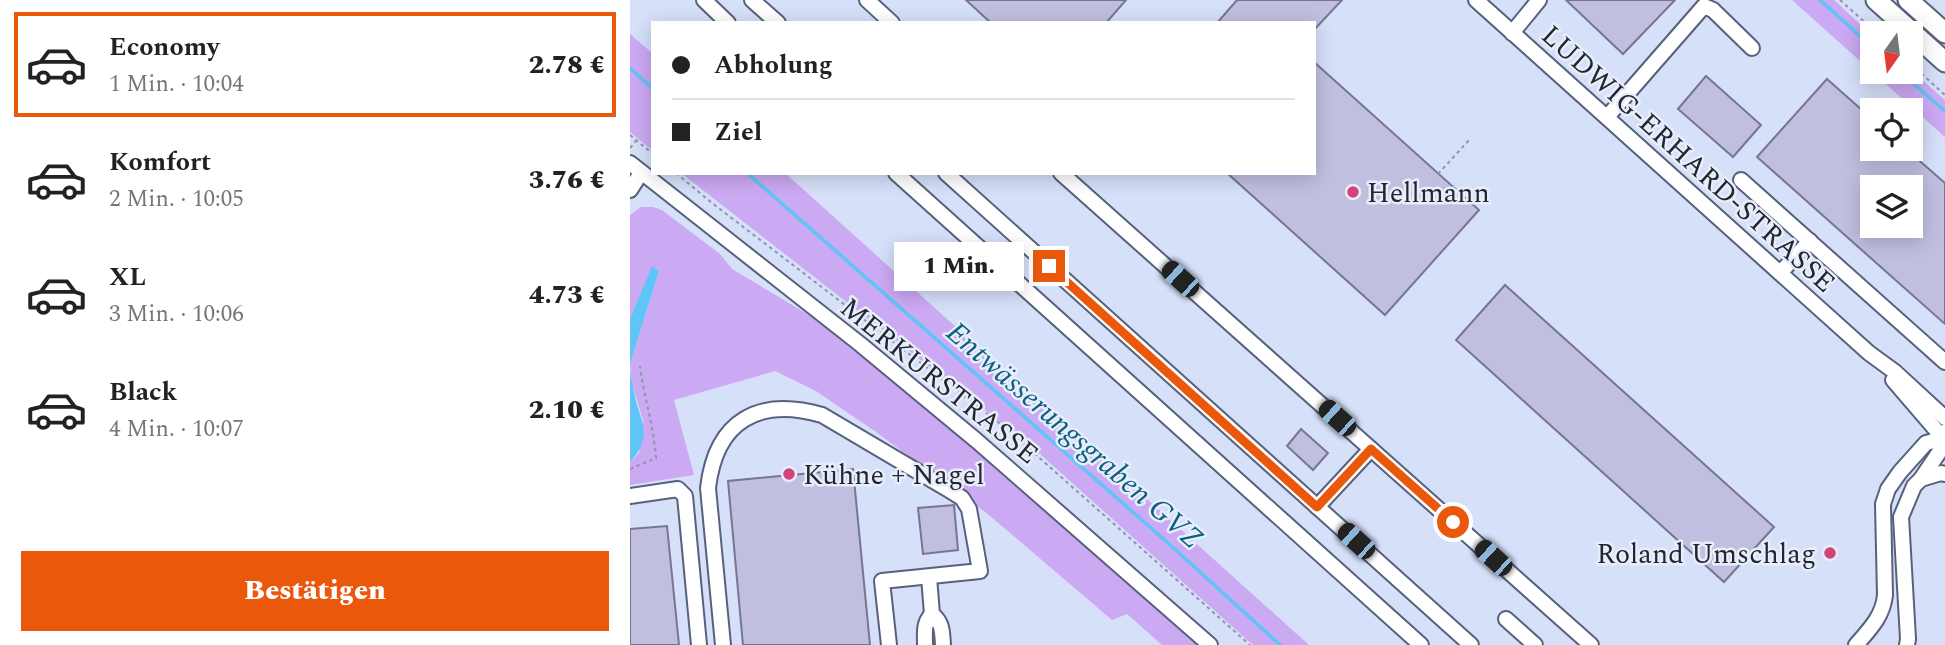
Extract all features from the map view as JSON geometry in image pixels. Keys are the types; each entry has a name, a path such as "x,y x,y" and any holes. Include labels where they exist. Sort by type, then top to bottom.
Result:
{"highway":[{"path":"1876,0 1945,62"},
{"path":"1908,0 1945,33"}],"street":[{"path":"704,0 726,21"},
{"path":"752,0 776,21"},
{"path":"867,0 890,21"},
{"name":"LUDWIG-ERHARD-STRASSE","path":"1476,0 1869,353 1895,372 1943,416"},
{"path":"1513,33 1539,0"},
{"path":"1607,117 1704,6 1713,10 1752,48"},
{"path":"630,190 636,168"},
{"name":"MERKURSTRASSE","path":"636,168 967,432 1210,645"},
{"path":"898,175 1421,645"},
{"path":"948,175 1471,645"},
{"path":"1063,175 1591,645"},
{"path":"1741,180 1945,362"},
{"path":"1780,273 1810,241"},
{"name":"LUDWIG-ERHARD-STRASSE","path":"1869,353 1936,430 1943,442"},
{"path":"1914,405 1921,422 1921,438 1914,455"},
{"path":"723,645 708,488 710,475 716,456 736,425 748,415 771,409 800,409 821,415 962,498 969,509 980,571 882,581 889,645"},
{"path":"1907,645 1901,517 1914,486 1943,442 1943,416"},
{"path":"1856,645 1884,609 1883,504 1888,489 1926,443 1943,442"},
{"path":"1317,507 1371,449"},
{"path":"1921,479 1945,474"},
{"path":"630,496 678,489 685,496 699,645"},
{"path":"929,578 932,614 942,626 943,645"},
{"path":"925,645 924,626 932,614"},
{"path":"1506,619 1535,645"}],"path":[{"path":"1840,0 1864,21"},
{"path":"1923,75 1945,95"},
{"path":"630,135 651,152"},
{"path":"1438,174 1470,139"},
{"path":"630,148 636,141"},
{"path":"678,175 1007,429 1250,645"},
{"path":"630,469 656,458 640,366"}],"shaded area":[{"path":"1792,0 1834,0 1860,24 1860,61"},
{"path":"630,34 651,52 651,149 630,132"},
{"path":"1923,81 1945,100 1945,137 1923,117 1923,98 1901,98 1885,84 1923,84"},
{"path":"684,175 787,175 1309,645 1253,645 1031,446"},
{"path":"641,207 662,210 720,254 732,269 814,318 956,433 1199,645 1162,645 1127,614 1112,620 989,515 816,391 775,371 674,400 694,475 630,485 630,462 639,453 643,420 632,384 630,364 659,271 638,300 630,319 630,215"}],"water":[{"path":"652,266 659,271 630,364 630,319"},
{"path":"630,371 644,435 640,448 630,462"}],"building":[{"path":"966,0 1126,0 1108,21 989,21"},
{"path":"1237,0 1342,0 1316,28 1316,21 1219,21"},
{"path":"1566,0 1675,0 1623,54"},
{"name":"Hellmann","path":"1316,64 1479,210 1385,315 1229,175 1316,175"},
{"path":"1706,76 1761,125 1733,157 1678,109"},
{"path":"1827,79 1860,108 1860,161 1920,161 1945,183 1945,324 1757,157"},
{"path":"1505,285 1774,527 1724,582 1456,340"},
{"path":"1301,429 1328,453 1313,470 1287,446"},
{"path":"853,469 870,645 743,645 728,481"},
{"path":"954,505 958,550 923,554 918,508"},
{"path":"667,526 679,645 630,645 630,529"}],"waterway":[{"name":"Entwässerungsgraben GVZ","path":"1820,0 1860,36"},
{"name":"Entwässerungsgraben GVZ","path":"630,68 651,87"},
{"name":"Entwässerungsgraben GVZ","path":"1914,84 1945,111"},
{"name":"Entwässerungsgraben GVZ","path":"749,175 1168,543 1280,645"}],"place":[{"name":"Hellmann","path":"1353,192"},
{"name":"Kühne + Nagel","path":"789,474"},
{"name":"Roland Umschlag","path":"1830,553"}],"route":[{"path":"1049,266 1317,507 1371,449 1453,522"}]}
